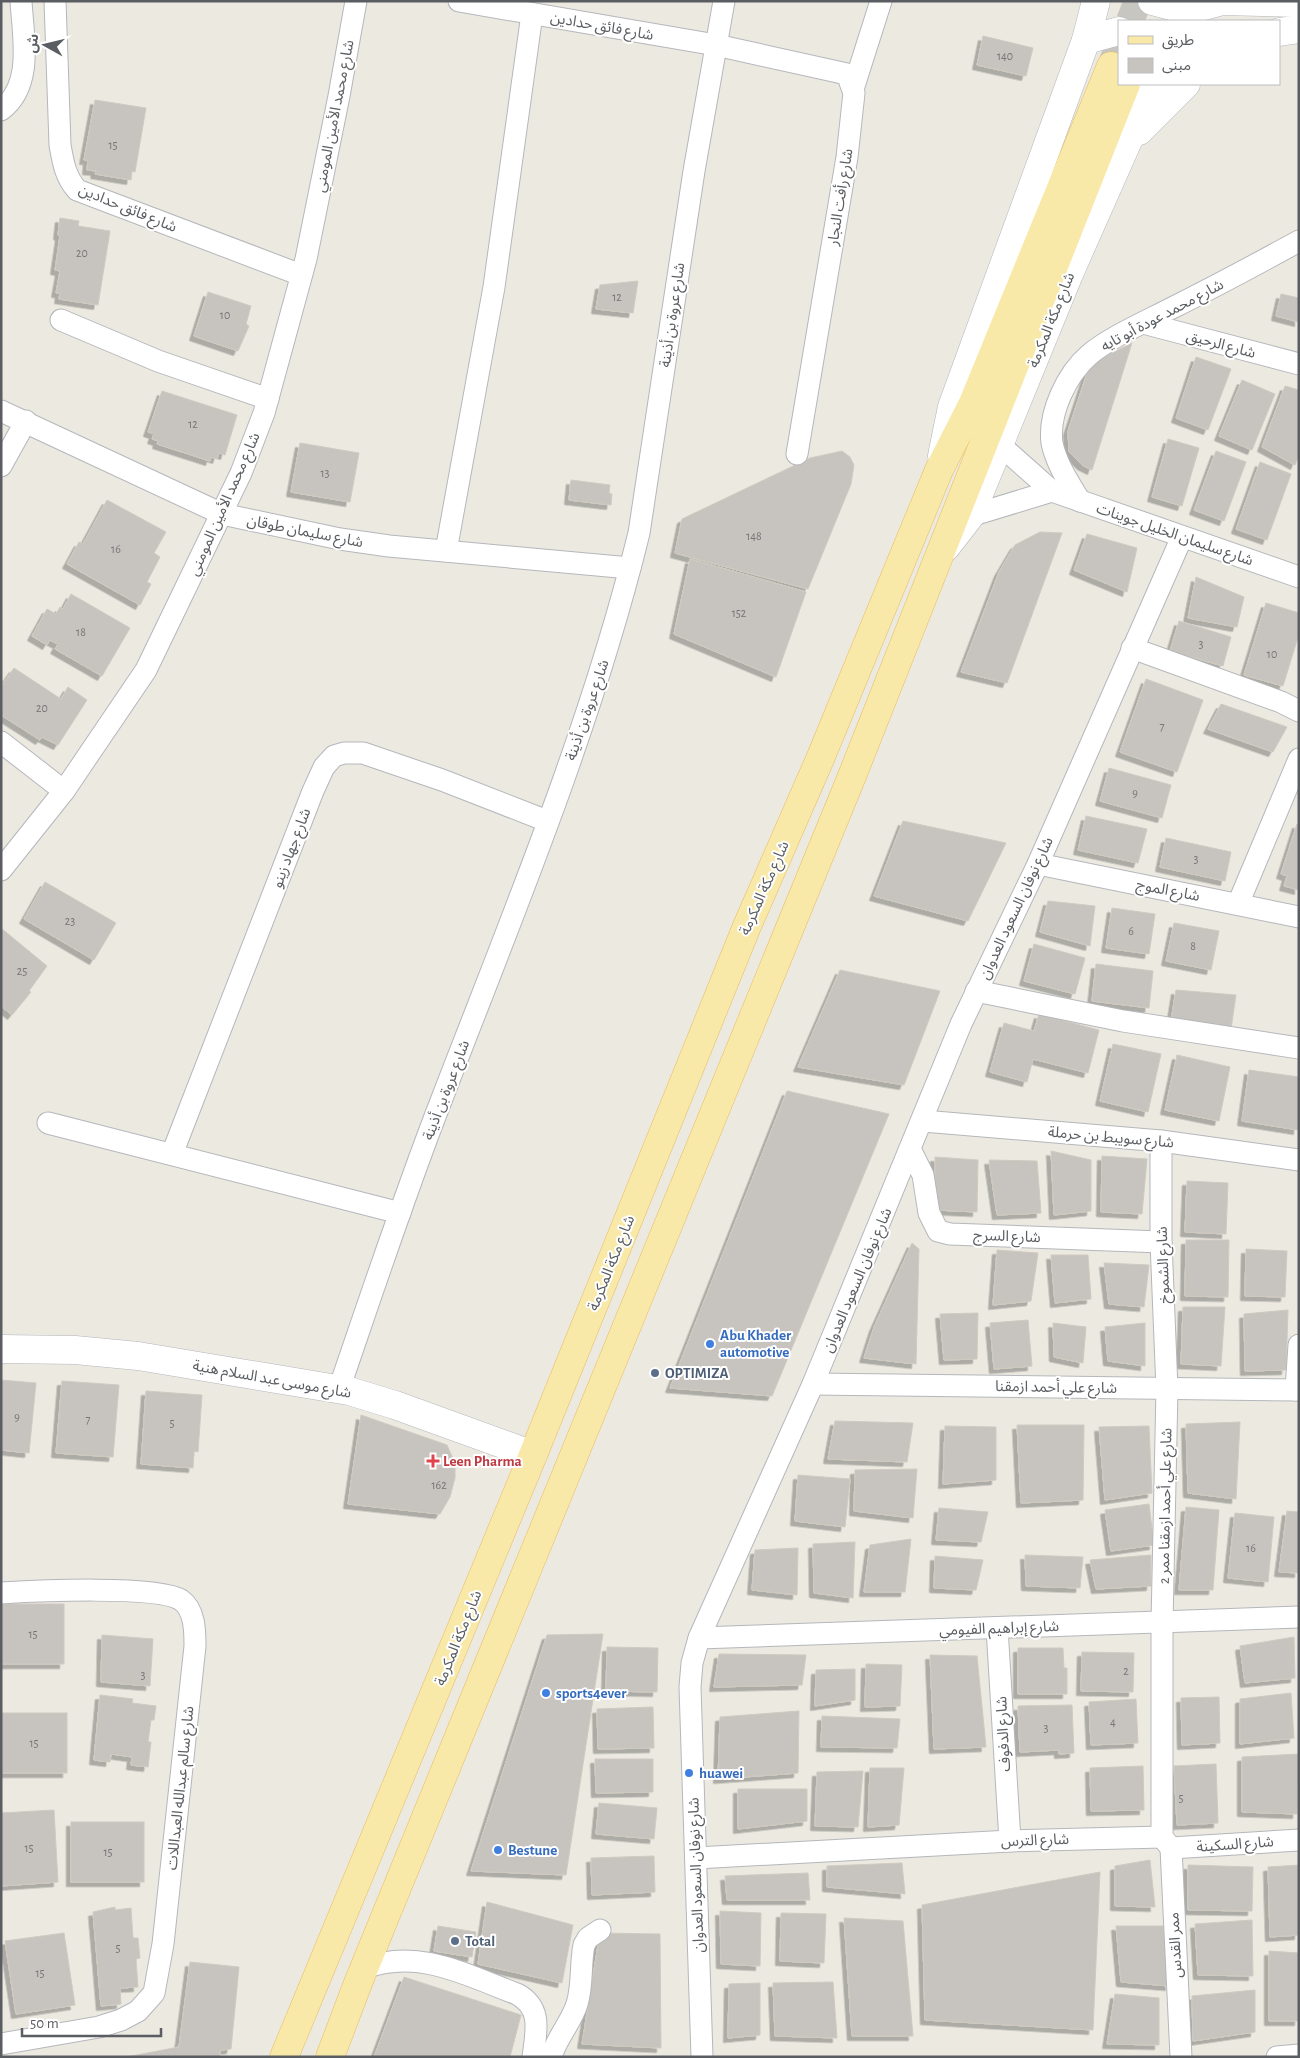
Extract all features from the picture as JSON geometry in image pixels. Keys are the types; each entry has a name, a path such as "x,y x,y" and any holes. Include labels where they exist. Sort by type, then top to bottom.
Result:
{"main road":[{"name":"شارع مكة المكرمة","path":"284,2057 533,1455 744,933 820,759 939,470 973,404 1118,75"},
{"name":"شارع مكة المكرمة","path":"330,2057 852,776 941,551 1118,75"}],"street":[{"path":"1,110 16,95 21,84 24,56 21,1"},
{"name":"شارع فائق حدادين","path":"55,1 60,145 64,168 70,182 77,190 302,275"},
{"name":"شارع محمد الأمين المومني","path":"1,870 64,791 146,670 241,473 268,399 302,275 356,1"},
{"name":"شارع فائق حدادين","path":"459,1 716,45"},
{"name":"شارع عروة بن أذينة","path":"339,1389 400,1212 547,821 600,674 630,568 639,533 682,244 724,1"},
{"name":"شارع رأفت النجار","path":"798,454 847,158 854,86 881,1"},
{"name":"شارع مكة المكرمة","path":"939,470 952,407 1086,40 1096,1"},
{"path":"1152,1 1175,7 1206,10 1299,3"},
{"path":"446,551 494,288 532,14"},
{"path":"1280,32 1299,29"},
{"path":"1086,40 1118,30"},
{"path":"716,45 842,71 847,74 854,86"},
{"name":"شارع مكة المكرمة","path":"941,551 950,544 970,516 1069,274 1154,85"},
{"path":"1127,143 1185,85"},
{"name":"شارع محمد عودة أبو تايه","path":"1080,501 1065,476 1052,443 1053,427 1062,392 1075,371 1090,354 1143,323 1299,241"},
{"path":"61,320 158,361 268,399"},
{"name":"شارع الرحيق","path":"1143,323 1299,364"},
{"name":"شارع سليمان طوقان","path":"1,411 222,514 340,539 630,568"},
{"path":"1,466 26,421"},
{"name":"شارع سليمان الخليل جوينات","path":"1000,445 1052,491 1299,576"},
{"path":"970,516 1052,491"},
{"name":"شارع نوفان السعود العدوان","path":"702,2057 690,1687 692,1663 699,1638 813,1384 976,991 1038,864 1182,537"},
{"path":"1132,648 1273,699 1299,711"},
{"path":"1,742 64,791"},
{"name":"شارع جهاد زينو","path":"172,1154 313,791 324,767 334,756 344,753 363,753 442,780 547,821"},
{"path":"1238,904 1299,759"},
{"name":"شارع الموج","path":"1038,864 1299,917"},
{"path":"976,991 1123,1021 1299,1048"},
{"name":"شارع سويبط بن حرملة","path":"923,1120 1161,1141 1299,1160"},
{"path":"48,1123 400,1212"},
{"name":"شارع الشموخ","path":"1161,1141 1161,1242 1167,1389"},
{"name":"شارع السرج","path":"910,1151 923,1175 929,1213 938,1231 950,1234 1161,1242"},
{"path":"1297,1390 1299,1345"},
{"name":"شارع موسى عبد السلام هنية","path":"1,1349 75,1350 138,1356 339,1389 395,1405 533,1455"},
{"name":"شارع علي أحمد ازمقنا","path":"813,1384 1297,1390"},
{"name":"شارع علي أحمد ازمقنا ممر 2","path":"1162,1623 1167,1389"},
{"name":"شارع سالم عبدالله العبداللات","path":"1,1593 113,1590 166,1595 181,1600 190,1610 194,1626 195,1646 164,1944 154,1993 138,2011 121,2020 99,2027 1,2044"},
{"name":"شارع إبراهيم الفيومي","path":"699,1638 1299,1617"},
{"path":"1162,1623 1166,1842"},
{"name":"شارع الدفوف","path":"997,1628 1010,1841"},
{"name":"شارع السكينة","path":"1166,1842 1299,1840"},
{"name":"شارع الترس","path":"696,1858 1010,1841 1166,1842"},
{"name":"ممر القدس","path":"1166,1842 1181,2057"},
{"path":"551,2057 555,2044 570,2020 578,2001 584,1945 588,1938 600,1930"},
{"path":"365,1968 390,1960 416,1960 525,1998 535,2012 537,2028 533,2057"},
{"path":"1277,2057 1299,2055"}],"building":[{"path":"983,36 1033,48 1026,76 977,65"},
{"path":"95,100 146,108 135,172 132,171 131,180 95,174 96,171 87,170 88,160 84,160"},
{"path":"60,218 79,221 78,226 110,231 98,305 59,299 60,293 56,293 60,271 55,270 60,236 58,235"},
{"path":"638,281 633,313 596,309 600,285"},
{"path":"208,292 251,306 246,324 249,326 238,351 194,336"},
{"path":"1281,294 1299,298 1299,322 1276,316"},
{"path":"1132,343 1092,470 1082,465 1069,452 1068,431 1090,364"},
{"path":"1196,357 1231,369 1208,430 1176,418"},
{"path":"1242,380 1275,394 1252,450 1219,436"},
{"path":"1285,386 1299,390 1299,455 1295,465 1262,447"},
{"path":"162,391 237,415 225,455 219,453 217,459 211,457 210,461 157,444 158,441 152,439 154,434 148,432"},
{"path":"1168,439 1199,448 1182,506 1152,497"},
{"path":"300,443 359,453 350,502 291,492"},
{"path":"842,451 850,457 854,465 851,484 808,589 675,553 682,519 810,458"},
{"path":"1216,451 1246,462 1224,521 1194,510"},
{"path":"1260,462 1291,474 1267,540 1236,529"},
{"path":"571,480 610,485 609,493 612,494 611,505 569,500"},
{"path":"107,500 166,532 154,553 160,557 147,582 151,584 140,605 67,564 79,542 83,544"},
{"path":"1040,532 1062,533 1007,683 961,672 999,572 1015,545"},
{"path":"1087,534 1137,548 1127,592 1074,570"},
{"path":"690,559 806,592 776,677 674,634"},
{"path":"1196,577 1244,597 1237,627 1188,618"},
{"path":"71,594 130,628 102,676 55,649 58,644 50,640 47,645 32,636 47,609 56,614 60,607 63,609"},
{"path":"1266,603 1299,613 1299,634 1283,686 1244,675"},
{"path":"1179,621 1231,637 1223,666 1170,651"},
{"path":"14,668 61,699 68,687 87,700 58,745 42,737 40,740 1,715 1,687"},
{"path":"1146,679 1203,700 1177,772 1120,752"},
{"path":"1221,704 1287,727 1273,752 1208,729"},
{"path":"1109,768 1171,785 1162,818 1100,801"},
{"path":"1086,816 1147,829 1138,863 1078,850"},
{"path":"903,821 1006,843 968,921 874,896"},
{"path":"1297,824 1299,824 1299,890 1284,886 1287,876 1281,874"},
{"path":"1166,838 1231,852 1225,881 1160,867"},
{"path":"45,882 116,923 94,960 24,919"},
{"path":"1048,901 1095,906 1090,946 1040,932"},
{"path":"1112,908 1155,914 1149,954 1106,948"},
{"path":"1174,923 1219,931 1211,970 1166,961"},
{"path":"1,928 47,966 29,991 31,992 12,1015 1,1006"},
{"path":"1034,944 1085,958 1075,994 1024,981"},
{"path":"1096,964 1153,971 1149,1008 1092,1001"},
{"path":"840,970 940,991 904,1085 798,1067"},
{"path":"1176,990 1236,995 1231,1029 1171,1021"},
{"path":"1039,1014 1099,1030 1088,1073 1033,1059 1027,1082 990,1072 1004,1023 1034,1031"},
{"path":"1113,1044 1161,1054 1148,1112 1100,1101"},
{"path":"1177,1055 1230,1067 1219,1121 1165,1110"},
{"path":"1249,1070 1299,1077 1298,1130 1242,1121"},
{"path":"787,1091 889,1114 772,1396 670,1388"},
{"path":"1051,1151 1091,1160 1091,1211 1054,1215"},
{"path":"1102,1156 1147,1159 1142,1214 1101,1212"},
{"path":"935,1157 978,1160 977,1212 935,1210"},
{"path":"989,1160 1037,1161 1041,1213 997,1215"},
{"path":"1187,1181 1228,1183 1226,1234 1185,1232"},
{"path":"1186,1240 1229,1240 1228,1297 1185,1296"},
{"path":"912,1243 919,1249 916,1364 864,1358 874,1327"},
{"path":"1246,1249 1287,1251 1285,1297 1245,1296"},
{"path":"997,1250 1038,1253 1031,1301 993,1305"},
{"path":"1051,1255 1088,1255 1091,1299 1055,1303"},
{"path":"1104,1263 1149,1265 1144,1307 1109,1304"},
{"path":"1183,1307 1225,1307 1221,1366 1181,1364"},
{"path":"1288,1310 1286,1370 1245,1371 1244,1314"},
{"path":"978,1313 977,1359 944,1360 940,1314"},
{"path":"1028,1320 1032,1366 994,1369 990,1323"},
{"path":"1053,1323 1086,1327 1083,1363 1054,1357"},
{"path":"1145,1323 1145,1366 1108,1361 1105,1327"},
{"path":"1,1380 36,1383 29,1453 1,1450"},
{"path":"62,1381 119,1385 113,1457 56,1453"},
{"path":"146,1391 202,1395 198,1452 194,1451 193,1468 141,1464"},
{"path":"361,1415 447,1445 455,1463 455,1478 450,1497 440,1514 348,1504"},
{"path":"835,1421 913,1423 907,1462 828,1459"},
{"path":"1240,1422 1236,1499 1188,1493 1186,1424"},
{"path":"1017,1425 1084,1425 1083,1500 1021,1503"},
{"path":"945,1426 996,1427 996,1480 943,1484"},
{"path":"1149,1426 1152,1493 1105,1500 1099,1427"},
{"path":"917,1469 913,1518 854,1511 855,1470"},
{"path":"798,1475 850,1479 845,1527 795,1521"},
{"path":"1149,1504 1154,1545 1111,1551 1105,1510"},
{"path":"1186,1507 1219,1510 1213,1590 1179,1590"},
{"path":"939,1508 988,1512 981,1542 936,1540"},
{"path":"1287,1511 1299,1512 1299,1573 1279,1572"},
{"path":"1235,1513 1274,1517 1268,1582 1228,1578"},
{"path":"911,1539 905,1592 864,1592 870,1545"},
{"path":"855,1542 853,1598 814,1593 813,1544"},
{"path":"798,1548 797,1595 752,1590 755,1550"},
{"path":"1025,1555 1083,1557 1080,1588 1026,1586"},
{"path":"1151,1555 1151,1586 1096,1589 1090,1560"},
{"path":"935,1556 983,1560 976,1590 934,1588"},
{"path":"1,1604 64,1604 64,1664 1,1664"},
{"path":"603,1634 566,1875 471,1871 547,1635"},
{"path":"102,1635 153,1639 150,1686 101,1682"},
{"path":"1294,1637 1295,1678 1245,1683 1240,1646"},
{"path":"607,1647 658,1648 657,1692 606,1691"},
{"path":"1018,1648 1063,1648 1064,1668 1067,1668 1067,1694 1018,1694"},
{"path":"1082,1652 1134,1653 1133,1692 1081,1691"},
{"path":"719,1654 806,1655 802,1685 714,1687"},
{"path":"930,1655 977,1656 986,1747 934,1749"},
{"path":"866,1664 902,1665 900,1706 865,1707"},
{"path":"855,1669 855,1700 815,1706 816,1670"},
{"path":"1291,1693 1294,1738 1240,1744 1240,1699"},
{"path":"100,1695 133,1699 132,1703 156,1706 154,1720 151,1720 148,1742 151,1742 148,1767 131,1765 132,1757 111,1754 110,1762 94,1760"},
{"path":"1219,1697 1220,1743 1182,1745 1181,1698"},
{"path":"1136,1699 1138,1743 1091,1745 1089,1702"},
{"path":"1072,1705 1074,1753 1059,1754 1059,1750 1020,1752 1018,1706"},
{"path":"653,1707 654,1748 598,1749 597,1709"},
{"path":"799,1711 798,1773 718,1779 720,1717"},
{"path":"1,1713 67,1713 67,1773 1,1773"},
{"path":"822,1716 900,1719 897,1748 821,1747"},
{"path":"1299,1754 1297,1814 1242,1812 1242,1757"},
{"path":"595,1759 653,1759 653,1792 596,1793"},
{"path":"1216,1764 1218,1823 1177,1825 1174,1766"},
{"path":"1143,1766 1144,1810 1091,1811 1090,1768"},
{"path":"870,1768 904,1768 899,1825 868,1827"},
{"path":"863,1771 858,1827 815,1826 817,1772"},
{"path":"738,1789 807,1789 807,1821 738,1829"},
{"path":"599,1803 657,1808 654,1839 596,1834"},
{"path":"54,1810 58,1882 1,1886 1,1813"},
{"path":"71,1822 144,1822 144,1882 71,1882"},
{"path":"654,1856 655,1892 592,1895 591,1858"},
{"path":"1150,1860 1155,1907 1115,1906 1115,1866"},
{"path":"902,1863 905,1894 827,1887 827,1866"},
{"path":"1188,1865 1253,1867 1252,1911 1188,1910"},
{"path":"1299,1865 1299,1935 1270,1937 1268,1867"},
{"path":"1100,1872 1093,2030 925,2020 922,1905"},
{"path":"808,1873 810,1900 727,1900 725,1876"},
{"path":"487,1902 573,1925 562,1983 478,1964"},
{"path":"115,1907 115,1910 131,1908 133,1938 138,1938 140,1958 136,1959 138,1987 120,1988 121,2004 101,2006 93,1912"},
{"path":"720,1911 761,1913 760,1966 721,1964"},
{"path":"781,1913 826,1914 824,1963 780,1961"},
{"path":"844,1918 903,1921 913,2036 852,2036"},
{"path":"1252,1920 1253,1976 1198,1975 1195,1924"},
{"name":"Total","path":"438,1926 476,1932 472,1957 434,1951"},
{"path":"1116,1926 1163,1926 1170,1986 1121,1982"},
{"path":"64,1933 75,2005 16,2014 5,1941"},
{"path":"600,1933 660,1934 661,2048 582,2044"},
{"path":"1269,1951 1299,1953 1299,2021 1269,2021"},
{"path":"190,1962 239,1967 231,2049 220,2050 220,2057 126,2057 179,2047"},
{"path":"404,1977 521,2015 510,2057 374,2057"},
{"path":"833,1982 837,2038 775,2036 773,1983"},
{"path":"760,1983 760,2035 728,2038 729,1984"},
{"path":"1255,1990 1255,2032 1193,2041 1192,1996"},
{"path":"1115,1994 1159,1998 1159,2045 1107,2044"}],"tunnel":[{"path":"1130,20 1138,1"},
{"path":"1111,66 1118,49"}],"place":[{"name":"Abu Khader automotive","path":"710,1344"},
{"name":"OPTIMIZA","path":"655,1373"},
{"name":"Leen Pharma","path":"433,1461"},
{"name":"sports4ever","path":"546,1693"},
{"name":"huawei","path":"689,1773"},
{"name":"Bestune","path":"498,1850"},
{"name":"Total","path":"455,1941"}]}
